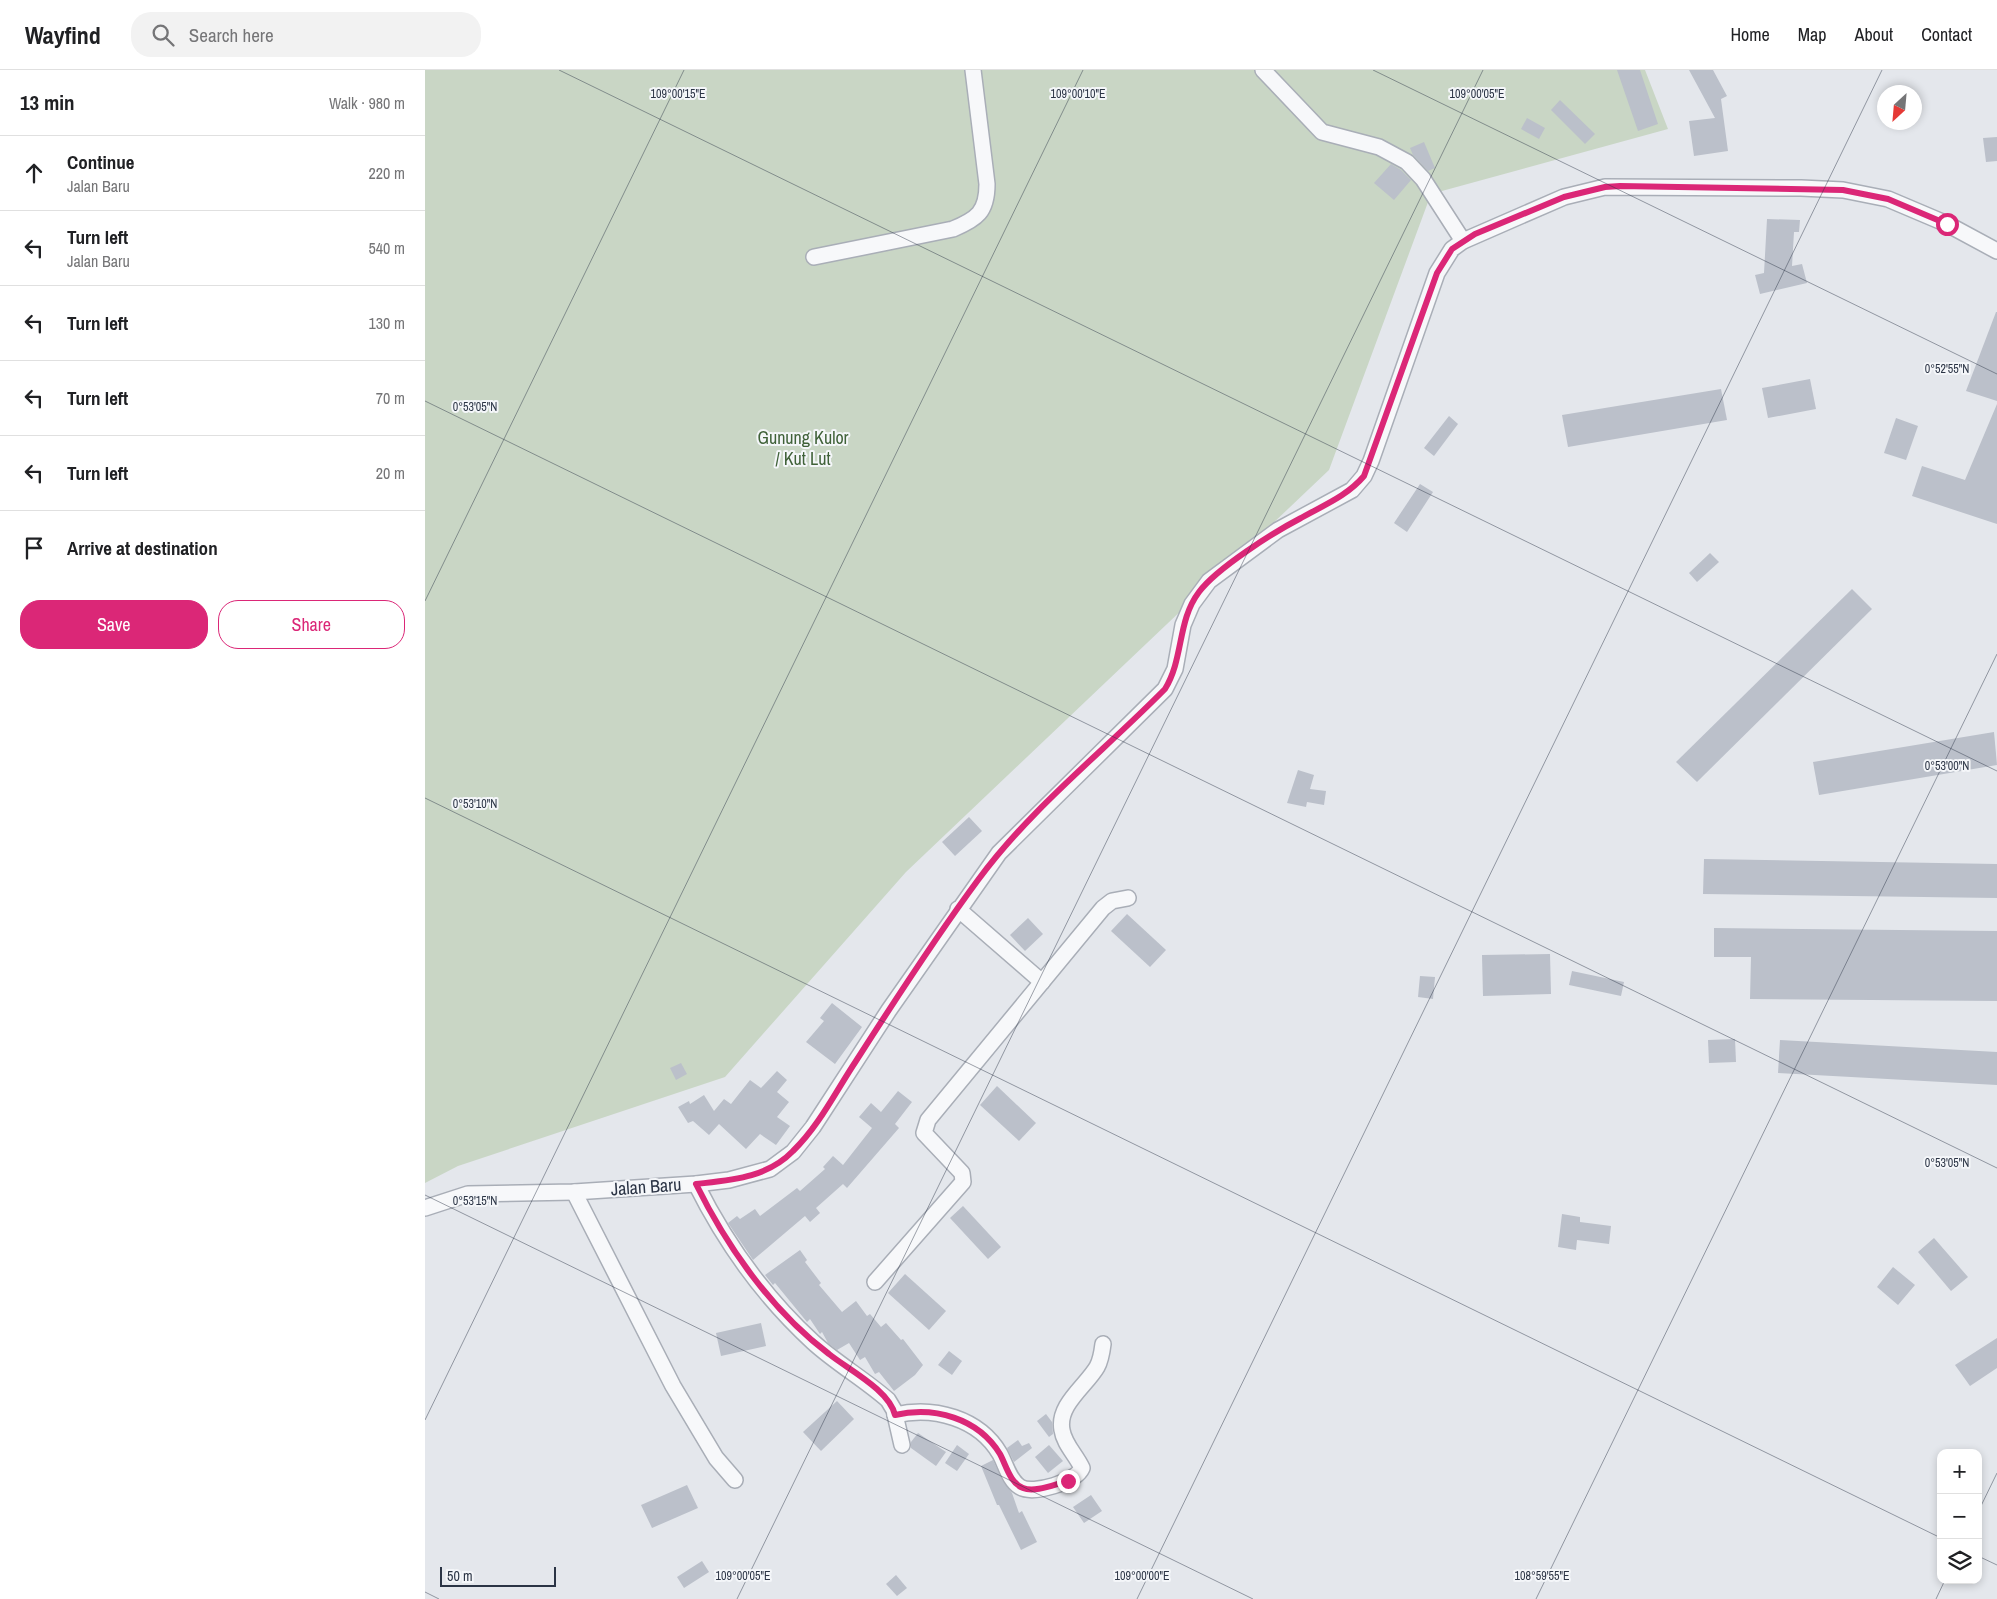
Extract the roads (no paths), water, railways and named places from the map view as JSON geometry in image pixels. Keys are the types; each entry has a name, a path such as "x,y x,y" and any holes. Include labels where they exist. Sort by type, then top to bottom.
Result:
{"street":[{"path":"814,257 953,229 971,222 981,211 987,200 987,184 973,70"},
{"path":"1263,70 1322,132 1379,147 1407,162 1423,179 1463,240"},
{"name":"Jalan Baru","path":"425,1208 468,1194 574,1192 696,1184 756,1174 770,1169 793,1152 822,1114 889,1010 999,853 1023,826 1165,689 1175,669 1183,625 1192,604 1209,581 1279,530 1352,490 1364,476 1437,273 1452,249 1463,240 1564,197 1605,187 1801,188 1843,190 1888,199 1947,224 1997,251"},
{"path":"875,1282 963,1182 962,1172 924,1133 928,1120 1103,908 1112,901 1128,898"},
{"path":"958,910 1042,982"},
{"path":"696,1184 723,1236 766,1292 813,1341 888,1400 895,1415 902,1444"},
{"path":"574,1192 673,1386 716,1458 735,1480"},
{"path":"895,1415 913,1411 935,1411 977,1429 993,1444 1014,1482 1021,1488 1030,1490 1068,1481 1080,1472 1082,1468 1065,1441 1061,1429 1062,1420 1067,1405 1097,1367 1103,1344"}],"park label":[{"name":"Gunung Kulor / Kut Lut","path":"803,448"}]}
